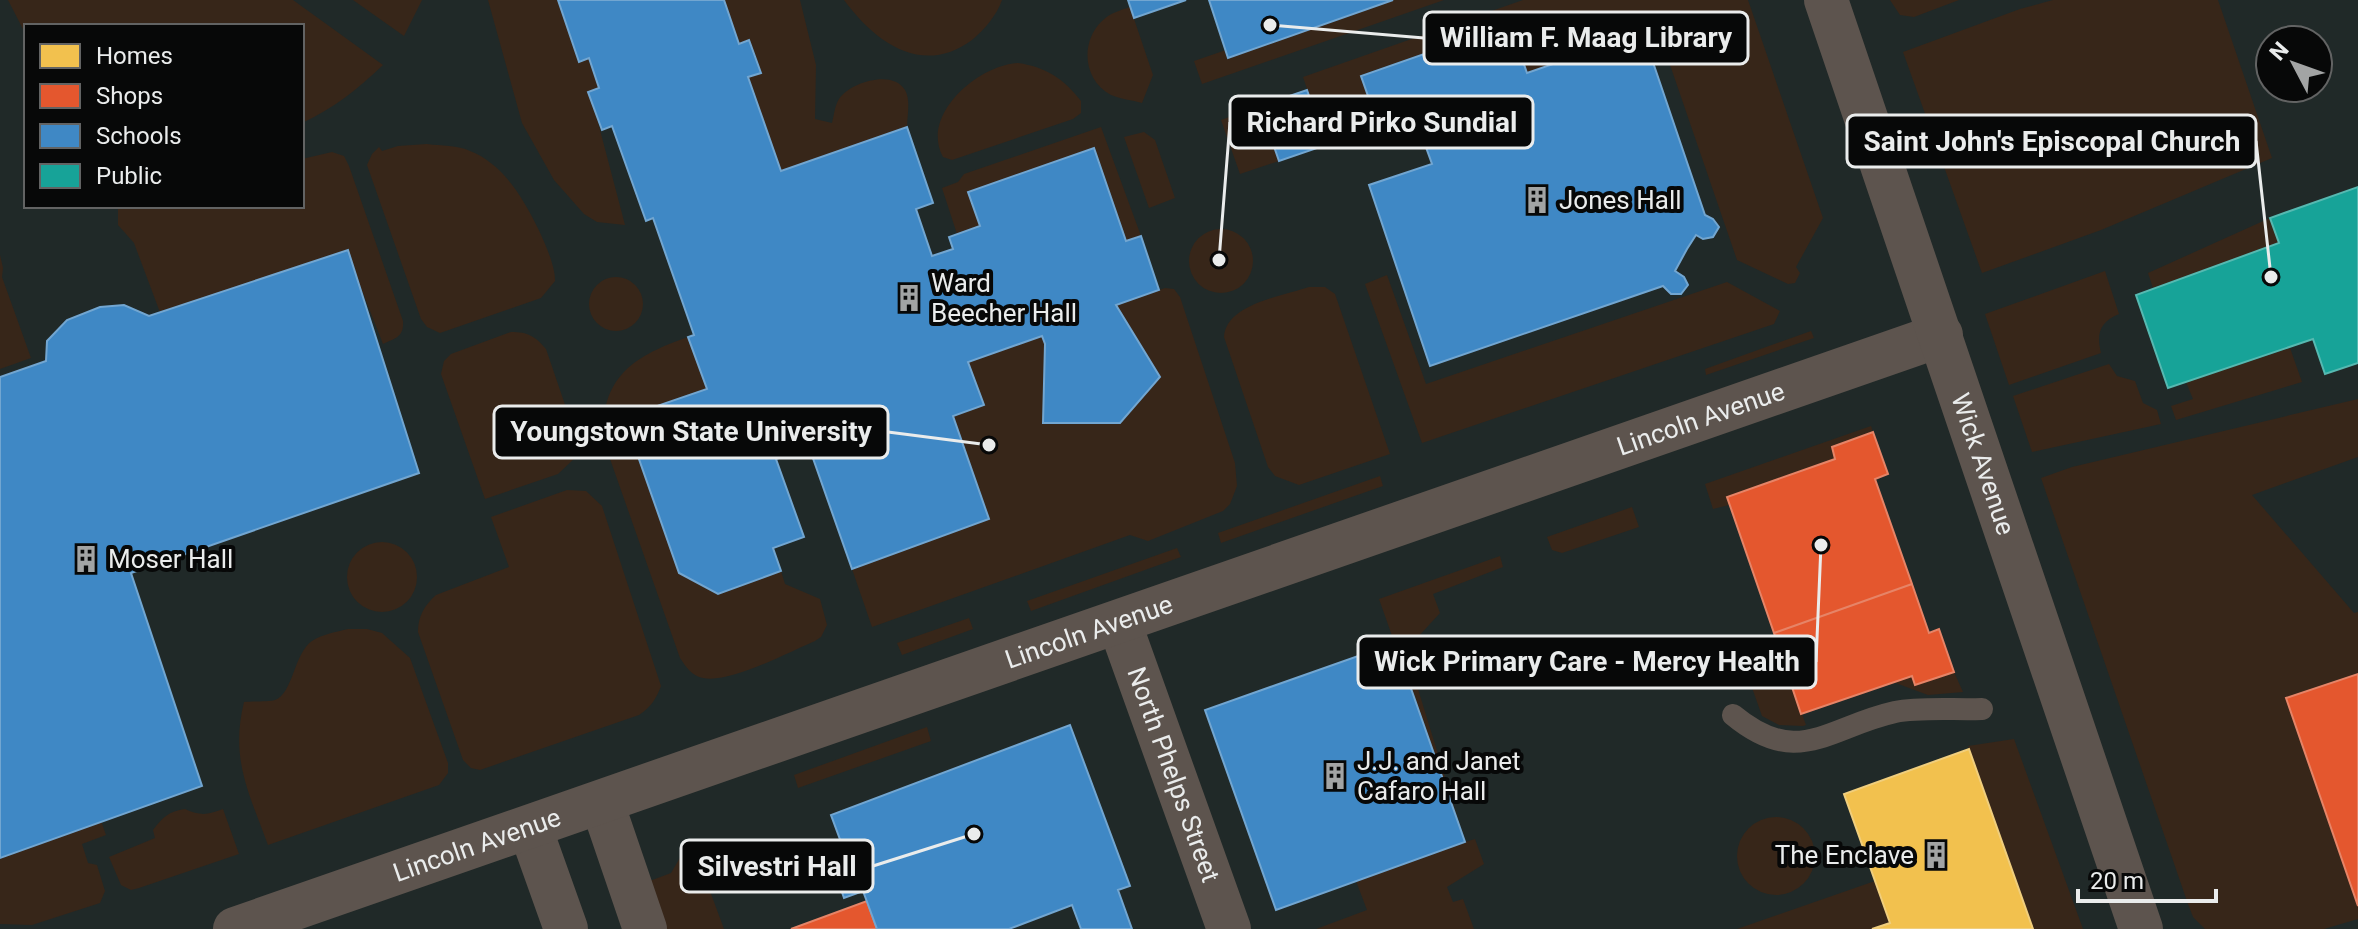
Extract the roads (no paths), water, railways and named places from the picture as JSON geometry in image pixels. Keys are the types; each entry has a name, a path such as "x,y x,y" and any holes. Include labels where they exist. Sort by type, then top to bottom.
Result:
{"street":[{"name":"Wick Avenue","path":"1826,0 2141,929"},
{"name":"Lincoln Avenue","path":"235,929 1941,335"},
{"name":"North Phelps Street","path":"1119,622 1229,929"},
{"path":"602,803 645,929"},
{"path":"530,828 566,929"}],"lane":[{"path":"1733,715 1753,732 1771,740 1796,742 1820,739 1896,712 1982,709"}],"place":[{"name":"William F. Maag Library","path":"1270,25"},
{"name":"Jones Hall","path":"1537,200"},
{"name":"Richard Pirko Sundial","path":"1219,260"},
{"name":"Saint John's Episcopal Church","path":"2271,277"},
{"name":"Ward Beecher Hall","path":"909,298"},
{"name":"Youngstown State University","path":"989,445"},
{"name":"Wick Primary Care - Mercy Health","path":"1821,545"},
{"name":"Moser Hall","path":"86,559"},
{"name":"J.J. and Janet Cafaro Hall","path":"1335,776"},
{"name":"Silvestri Hall","path":"974,834"},
{"name":"The Enclave","path":"1936,855"}]}
